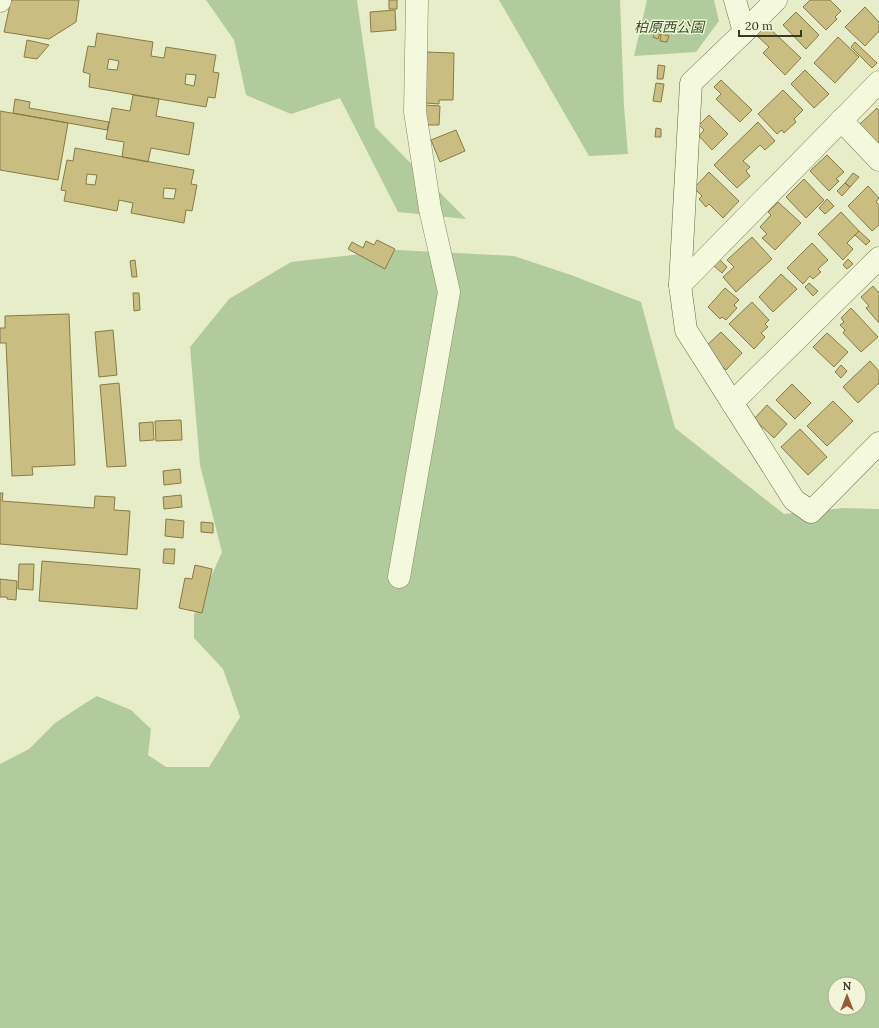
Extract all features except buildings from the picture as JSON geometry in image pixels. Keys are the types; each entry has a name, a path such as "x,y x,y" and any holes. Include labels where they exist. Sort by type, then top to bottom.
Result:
{"street":[{"path":"400,577 450,292 430,209 415,112 417,0"},
{"path":"735,0 744,32"},
{"path":"776,0 691,83 680,285 686,330 794,500 811,512 879,443"},
{"path":"680,285 879,82"},
{"path":"841,120 879,160"},
{"path":"732,403 879,258"}],"green space":[{"path":"206,0 357,0 375,127 466,219 398,212 340,98 291,114 246,95 234,40"},
{"path":"499,0 620,0 624,106 628,154 589,156"},
{"name":"柏原西公園","path":"647,0 714,0 719,21 696,52 634,56"},
{"path":"397,250 514,256 571,275 641,302 675,428 784,514 844,508 879,509 879,1028 0,1028 0,764 29,749 55,723 97,696 131,710 151,729 148,755 166,767 209,767 240,717 223,669 194,638 194,615 222,552 200,465 190,347 229,299 291,262"}]}
